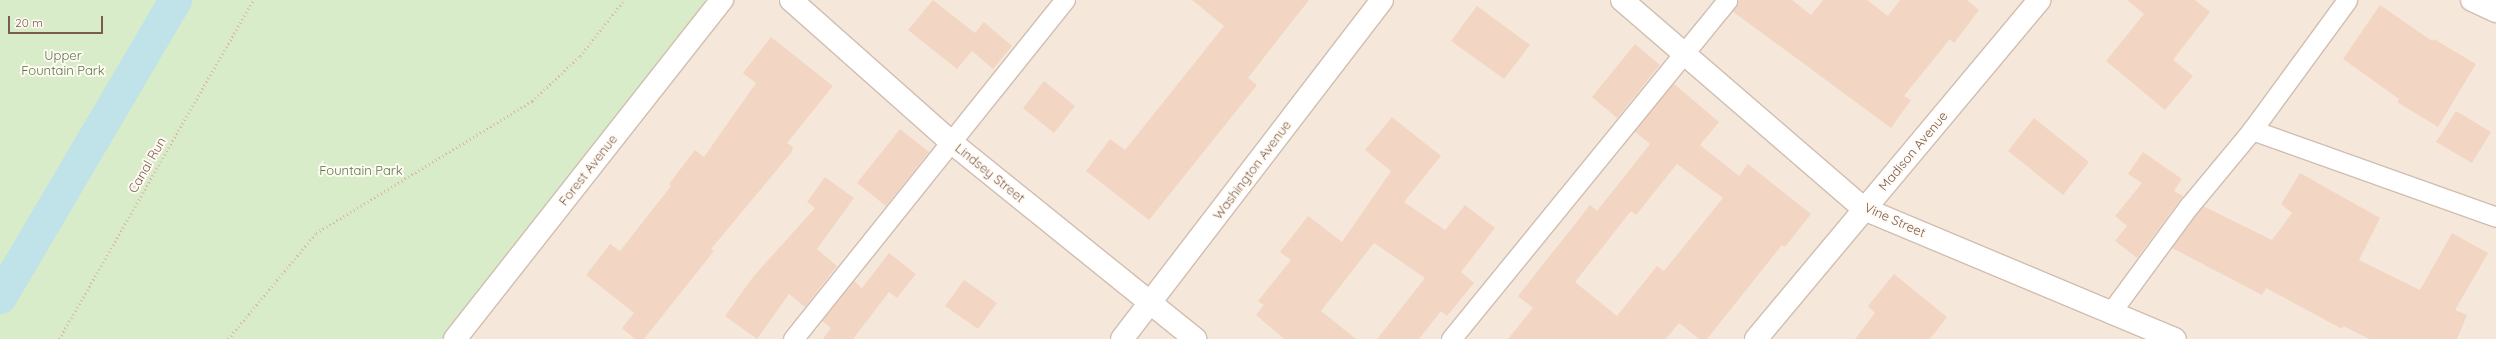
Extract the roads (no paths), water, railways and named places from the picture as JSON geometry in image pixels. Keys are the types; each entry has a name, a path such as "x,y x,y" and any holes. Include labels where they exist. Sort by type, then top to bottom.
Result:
{"street":[{"name":"Forest Avenue","path":"455,339 722,0"},
{"name":"Lindsey Street","path":"791,0 951,142 1194,339"},
{"name":"Washington Avenue","path":"1122,339 1382,0"},
{"name":"Vine Street","path":"1622,0 1864,208 2174,339"},
{"name":"Madison Avenue","path":"1756,339 2039,0"},
{"path":"2472,0 2496,11"}],"lane":[{"path":"793,339 1065,0"},
{"path":"1451,339 1727,0"},
{"path":"2111,312 2189,206 2252,130 2348,0"},
{"path":"2252,130 2496,217"}],"waterway":[{"path":"0,297 175,0"}],"park label":[{"name":"Upper Fountain Park","path":"63,64"},
{"name":"Fountain Park","path":"361,170"}]}
